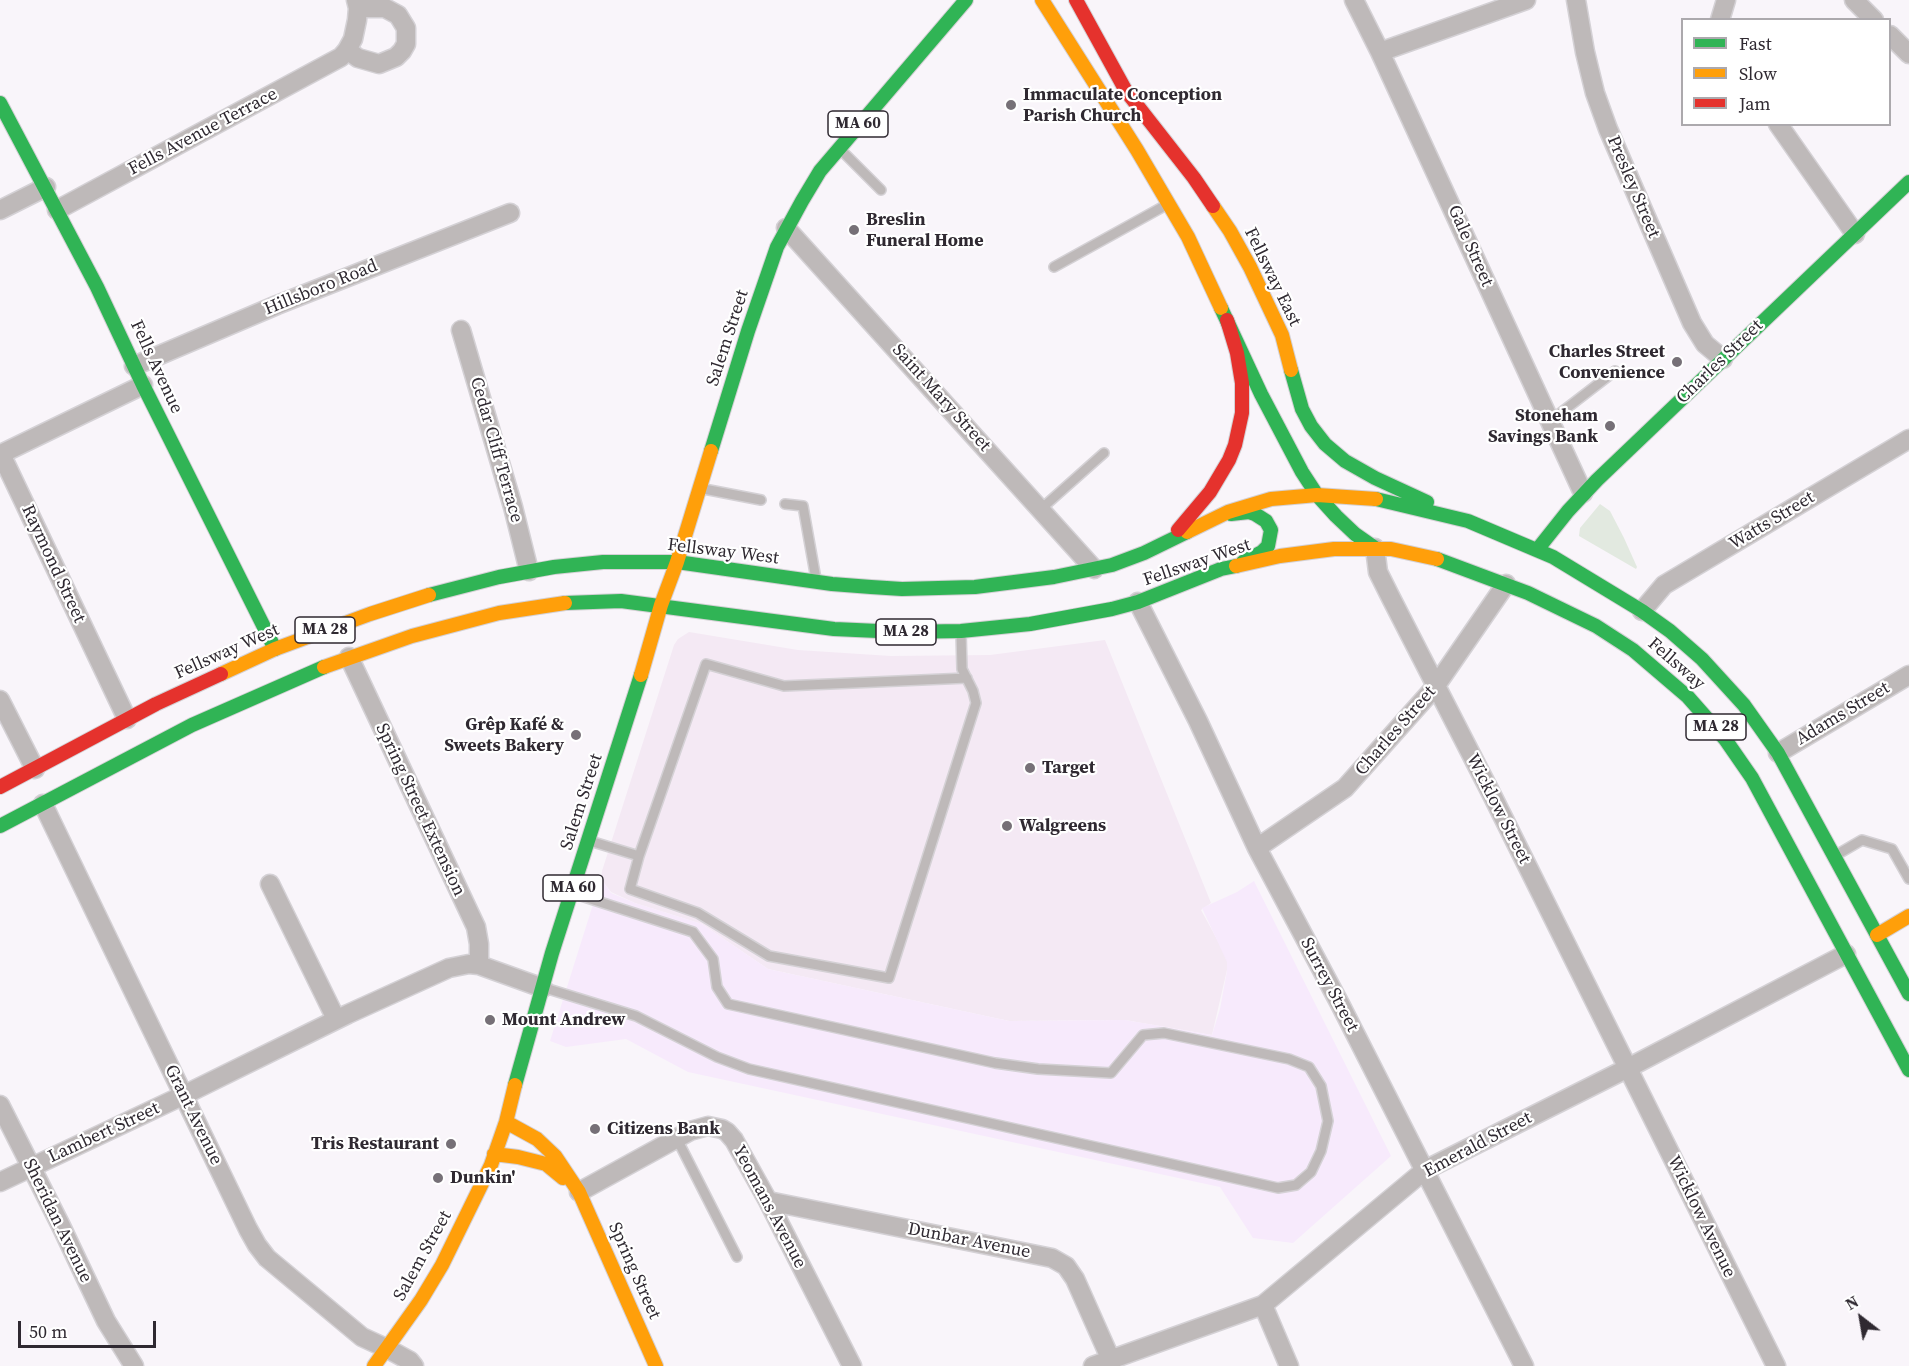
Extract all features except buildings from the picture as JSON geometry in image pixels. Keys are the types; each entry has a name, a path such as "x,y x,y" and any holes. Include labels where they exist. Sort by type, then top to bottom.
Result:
{"main road":[{"name":"MA 60","path":"786,228 820,171 838,148 966,0"},
{"path":"1042,0 1188,237 1280,432 1302,472 1317,495 1348,528 1375,548"},
{"name":"Fellsway East","path":"1076,0 1126,91 1194,177 1230,231 1250,267 1282,335 1298,396 1311,426 1325,444 1345,461 1375,478 1468,521"},
{"name":"Fells Avenue","path":"0,103 97,287 143,385 275,649"},
{"name":"Charles Street","path":"1538,550 1583,493 1909,182"},
{"name":"Salem Street","path":"374,1366 422,1300 441,1265 494,1154 506,1122 514,1087 571,892 771,263 786,228"},
{"path":"1166,543 1210,492 1235,445 1242,413 1242,383 1237,353 1227,320"},
{"name":"Fellsway West","path":"0,787 127,719 275,649 418,598 529,571 603,562 676,562 817,582 881,588 943,588 1012,583 1094,569 1127,560 1217,517 1271,499 1317,495 1382,499 1468,521"},
{"path":"1217,517 1237,513 1256,514 1266,520 1271,530 1270,540 1262,552 1251,559 1221,569"},
{"name":"Fellsway","path":"1468,521 1538,550 1642,611 1686,645 1724,681 1778,753 1909,994"},
{"name":"Fellsway West","path":"0,826 221,711 349,657 455,623 534,607 568,602 621,601 834,629 900,632 961,631 1057,620 1112,609 1138,602 1221,569 1300,552 1375,548"},
{"name":"Fellsway","path":"1375,548 1407,552 1440,560 1506,584 1568,611 1616,639 1673,682 1707,717 1752,778 1909,1070"},
{"path":"1877,935 1909,916"},
{"name":"Spring Street","path":"506,1122 537,1139 549,1150 579,1192 656,1366"},
{"name":"Spring Street","path":"494,1154 546,1164 579,1192"}],"street":[{"name":"Gale Street","path":"1354,0 1583,493"},
{"path":"1380,52 1526,0"},
{"name":"Presley Street","path":"1576,0 1595,93 1608,129 1692,323 1705,344 1723,359"},
{"path":"1721,18 1726,0"},
{"path":"1854,0 1872,18"},
{"path":"357,4 385,8 398,15 406,28 406,44 396,57 379,63 370,63 347,50 353,39 357,4"},
{"path":"1891,35 1909,54"},
{"name":"Fells Avenue Terrace","path":"57,210 334,62 347,50"},
{"path":"1779,126 1855,234"},
{"path":"0,210 46,187"},
{"name":"Hillsboro Road","path":"134,366 277,305 510,213"},
{"name":"Saint Mary Street","path":"786,228 1094,569"},
{"name":"Cedar Cliff Terrace","path":"461,330 513,507 529,571"},
{"name":"Raymond Street","path":"127,719 1,454 143,385"},
{"name":"Watts Street","path":"1642,611 1664,585 1909,439"},
{"name":"Wicklow Street","path":"1375,548 1378,572 1628,1068"},
{"name":"Charles Street","path":"1257,848 1345,788 1436,687 1506,584"},
{"name":"Surrey Street","path":"1138,602 1257,848 1341,1006 1524,1366"},
{"name":"Spring Street Extension","path":"349,657 476,927 479,944 478,965"},
{"name":"Adams Street","path":"1778,753 1909,675"},
{"path":"0,700 34,769"},
{"name":"Grant Avenue","path":"43,804 248,1229 267,1258 362,1337 410,1361 414,1366"},
{"path":"270,884 336,1019"},
{"name":"Emerald Street","path":"1093,1366 1263,1305 1425,1170 1628,1068 1846,954"},
{"name":"Lambert Street","path":"0,1182 184,1095 336,1019 439,972 460,965 478,965 543,988"},
{"name":"Wicklow Avenue","path":"1628,1068 1776,1366"},
{"name":"Sheridan Avenue","path":"0,1105 106,1321 134,1366"},
{"name":"Yeomans Avenue","path":"579,1192 690,1131 708,1126 727,1132 734,1140 768,1201 852,1366"},
{"name":"Dunbar Avenue","path":"768,1201 1052,1258 1066,1266 1075,1279 1111,1360"},
{"path":"1263,1305 1289,1366"}],"lane":[{"path":"838,148 881,190"},
{"path":"1054,267 1169,203"},
{"path":"1550,421 1616,371"},
{"path":"1041,509 1104,453"},
{"path":"700,488 760,500"},
{"path":"785,504 803,506 817,582"},
{"path":"961,631 962,669 967,678 973,691 976,703 889,978 769,956 698,913 630,889 639,856 706,664 784,686 967,678"},
{"path":"588,840 639,856"},
{"path":"1835,856 1862,840 1892,849 1909,879"},
{"path":"543,988 636,1016 717,1057 749,1069 1278,1188 1296,1185 1311,1172 1321,1151 1328,1121 1321,1086 1309,1067 1289,1059 1164,1033 1143,1035 1111,1073 1038,1069 996,1063 728,1004 717,987 714,959 693,932 571,892"},
{"path":"676,1138 737,1257"}],"shaded area":[{"path":"1600,504 1610,511 1636,569 1579,536 1580,528"},
{"path":"689,632 798,650 891,656 990,655 1105,640 1211,903 1201,910 1229,961 1212,1035 1125,1020 1009,1021 768,969 702,924 635,903 611,892 601,879 602,871 674,645 678,639"},
{"path":"601,879 611,893 702,924 768,969 1009,1021 1125,1020 1212,1035 1220,1009 1227,962 1202,908 1237,892 1254,881 1391,1156 1293,1243 1253,1238 1220,1187 688,1072 626,1039 566,1047 550,1041"}],"traffic: fast":[{"path":"711,451 777,247 802,201 820,171 966,0"},
{"path":"0,103 97,287 143,385 275,649"},
{"path":"1537,550 1568,511 1597,480 1909,182"},
{"path":"1221,308 1261,394 1302,472 1317,495 1336,516 1355,534 1375,548"},
{"path":"1291,370 1302,409 1311,426 1325,444 1345,461 1427,502"},
{"path":"1376,499 1468,521 1553,557 1642,611 1670,631 1702,659 1744,705 1778,753 1909,994"},
{"path":"1231,514 1249,512 1255,514 1266,521 1271,530 1268,546 1262,552 1243,562"},
{"path":"429,595 499,577 554,567 603,562 677,562 832,584 871,587 902,589 975,587 1054,577 1112,565 1144,553 1187,532"},
{"path":"1437,559 1528,593 1596,626 1633,650 1688,697 1725,739 1752,778 1909,1070"},
{"path":"565,603 621,601 834,629 900,632 961,631 1030,624 1112,609 1138,602 1221,569 1236,566"},
{"path":"0,826 192,725 324,667"},
{"path":"515,1085 552,953 641,675"}],"traffic: slow":[{"path":"1042,0 1137,150 1188,237 1221,308"},
{"path":"1213,206 1250,267 1282,335 1291,370"},
{"path":"641,675 711,451"},
{"path":"1187,532 1228,512 1271,499 1317,495 1376,499"},
{"path":"1236,566 1280,556 1334,549 1391,549 1437,559"},
{"path":"221,674 275,649 429,595"},
{"path":"324,667 412,636 499,613 565,603"},
{"path":"1877,935 1909,916"},
{"path":"374,1366 421,1300 442,1265 491,1165 506,1122 515,1085"},
{"path":"506,1122 537,1139 555,1156 579,1192 656,1366"},
{"path":"494,1154 546,1164 563,1178"}],"traffic: jam":[{"path":"1076,0 1126,91 1213,206"},
{"path":"1178,530 1210,492 1235,445 1242,413 1242,383 1237,353 1227,320"},
{"path":"0,787 156,704 221,674"}],"place":[{"name":"Immaculate Conception Parish Church","path":"1011,105"},
{"name":"Breslin Funeral Home","path":"854,230"},
{"name":"Charles Street Convenience","path":"1677,362"},
{"name":"Stoneham Savings Bank","path":"1610,426"},
{"name":"Grêp Kafé & Sweets Bakery","path":"576,735"},
{"name":"Target","path":"1030,768"},
{"name":"Walgreens","path":"1007,826"},
{"name":"Mount Andrew","path":"490,1020"},
{"name":"Citizens Bank","path":"595,1129"},
{"name":"Tris Restaurant","path":"451,1144"},
{"name":"Dunkin'","path":"438,1178"}]}
